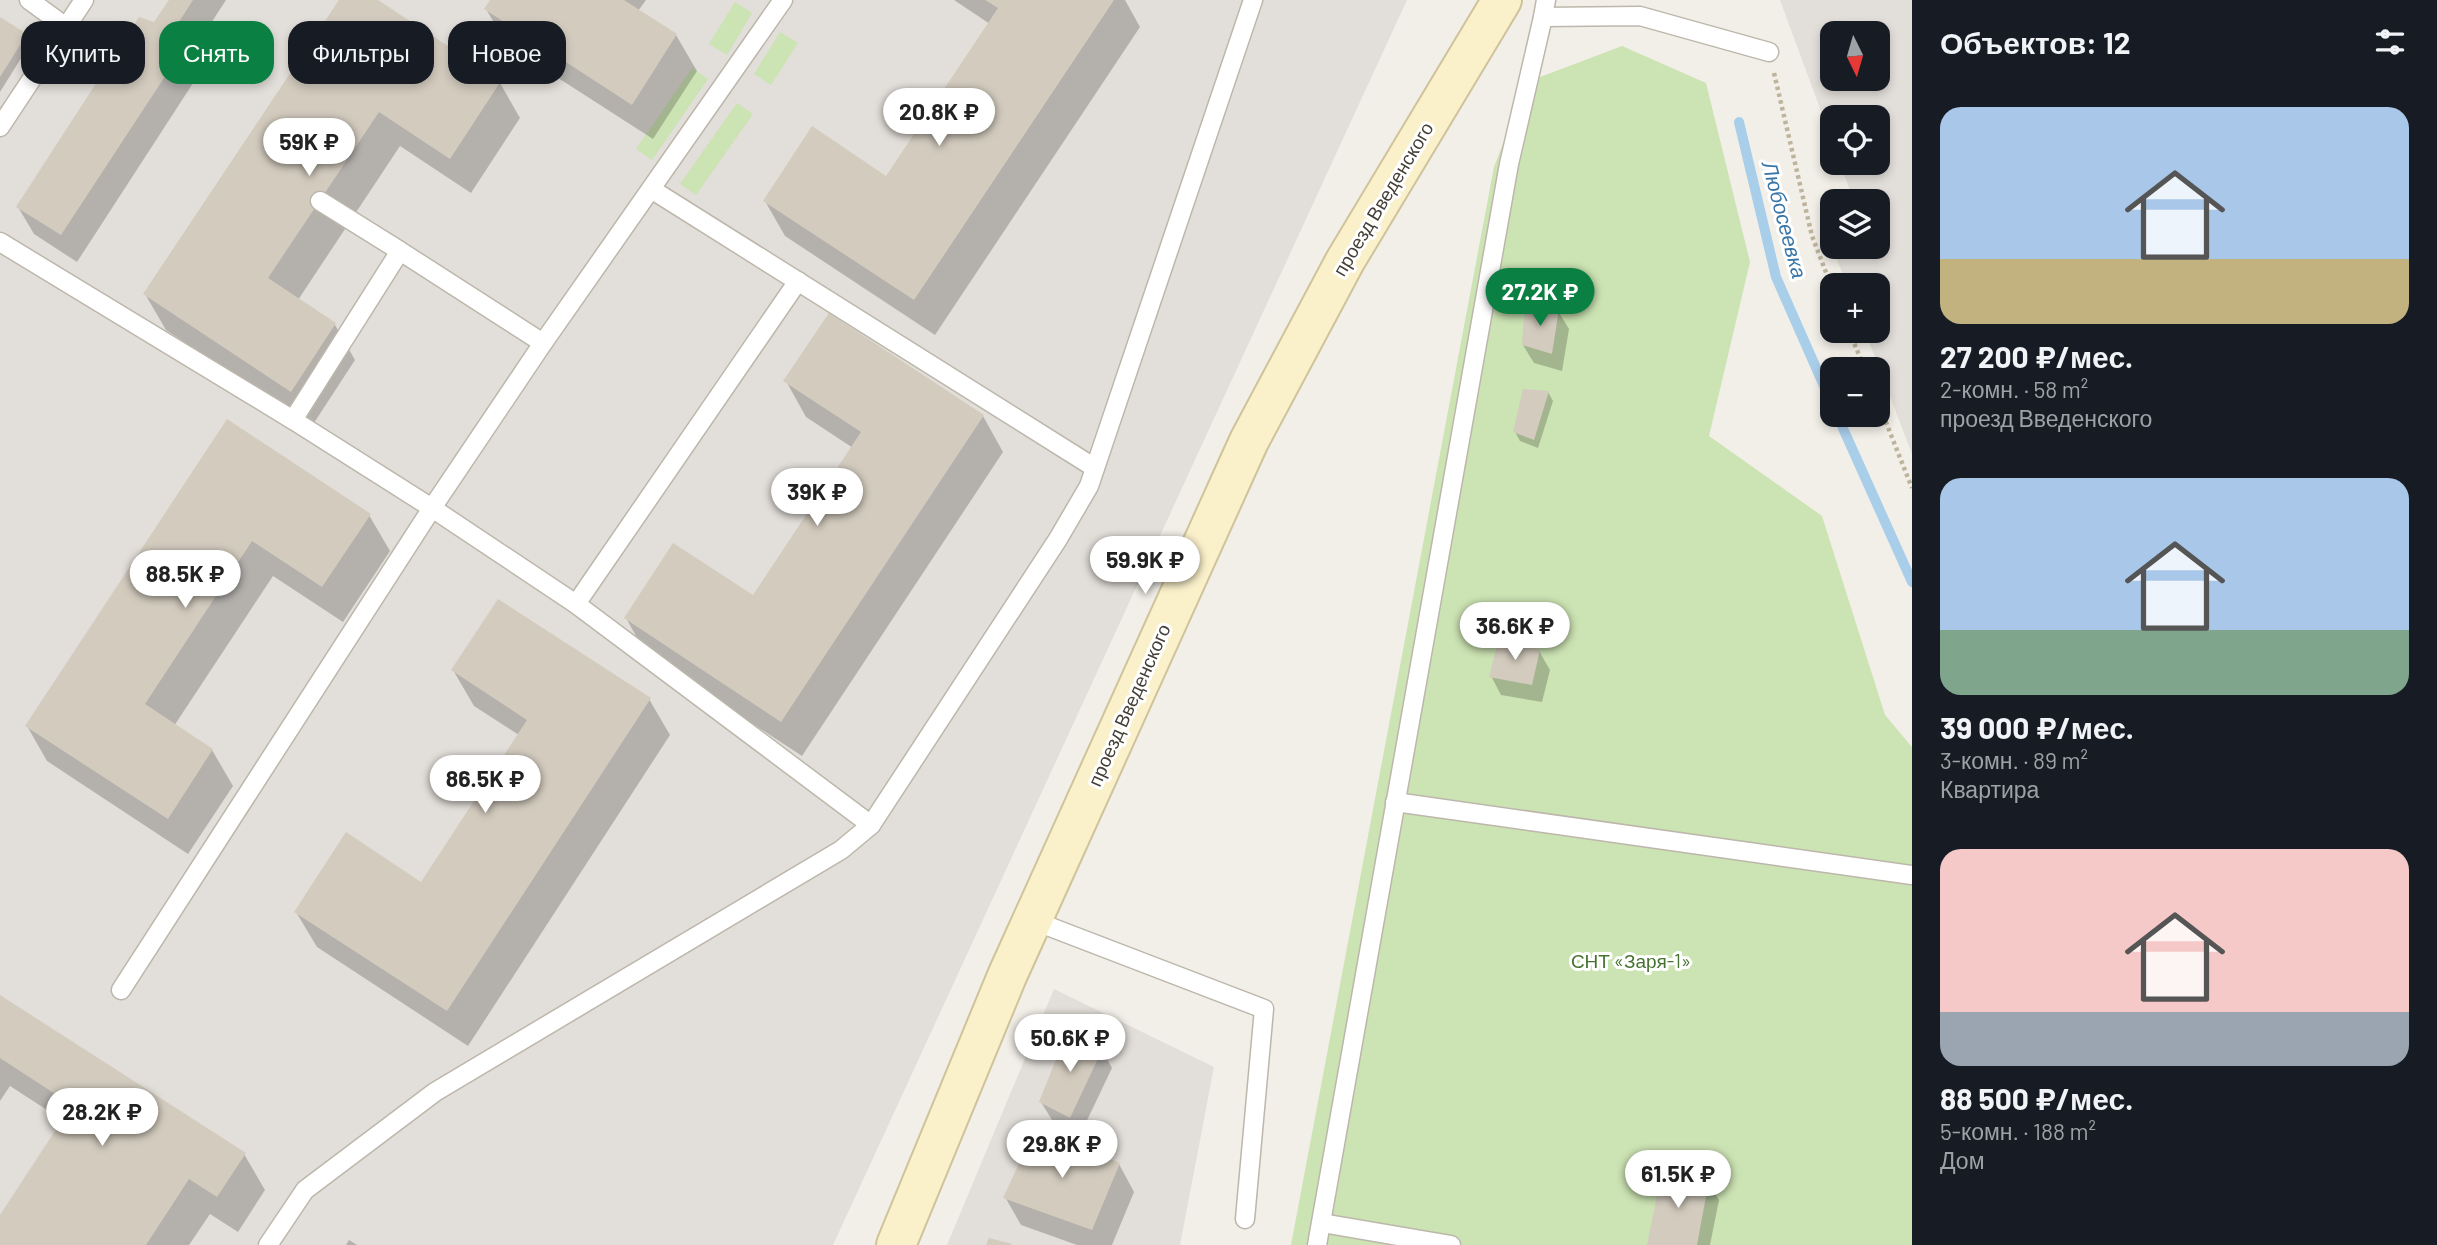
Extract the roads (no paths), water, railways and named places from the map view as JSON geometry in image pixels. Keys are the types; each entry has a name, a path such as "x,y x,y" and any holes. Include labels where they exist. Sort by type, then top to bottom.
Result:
{"street":[{"name":"проезд Введенского","path":"896,1245 1032,920 1249,441 1345,261 1502,0"}],"lane":[{"path":"29,0 58,21"},
{"path":"70,21 84,0"},
{"path":"121,990 432,508 542,343 783,0"},
{"path":"268,1245 305,1190 435,1092 841,850 871,825 1058,539 1089,486 1253,0"},
{"path":"1317,1245 1509,164 1544,8 1640,16 1769,52"},
{"path":"0,127 28,84"},
{"path":"651,189 1096,468"},
{"path":"320,201 542,343"},
{"path":"0,242 293,420 576,604 871,825"},
{"path":"293,420 400,251"},
{"path":"576,604 797,281"},
{"path":"1395,802 1912,875"},
{"path":"1032,920 1264,1009 1245,1219"},
{"path":"1322,1223 1451,1245"}],"waterway":[{"name":"Любосеевка","path":"1739,122 1776,277 1820,377"},
{"name":"Любосеевка","path":"1842,427 1912,582"}],"park label":[{"name":"СНТ «Заря-1»","path":"1631,961"}]}
